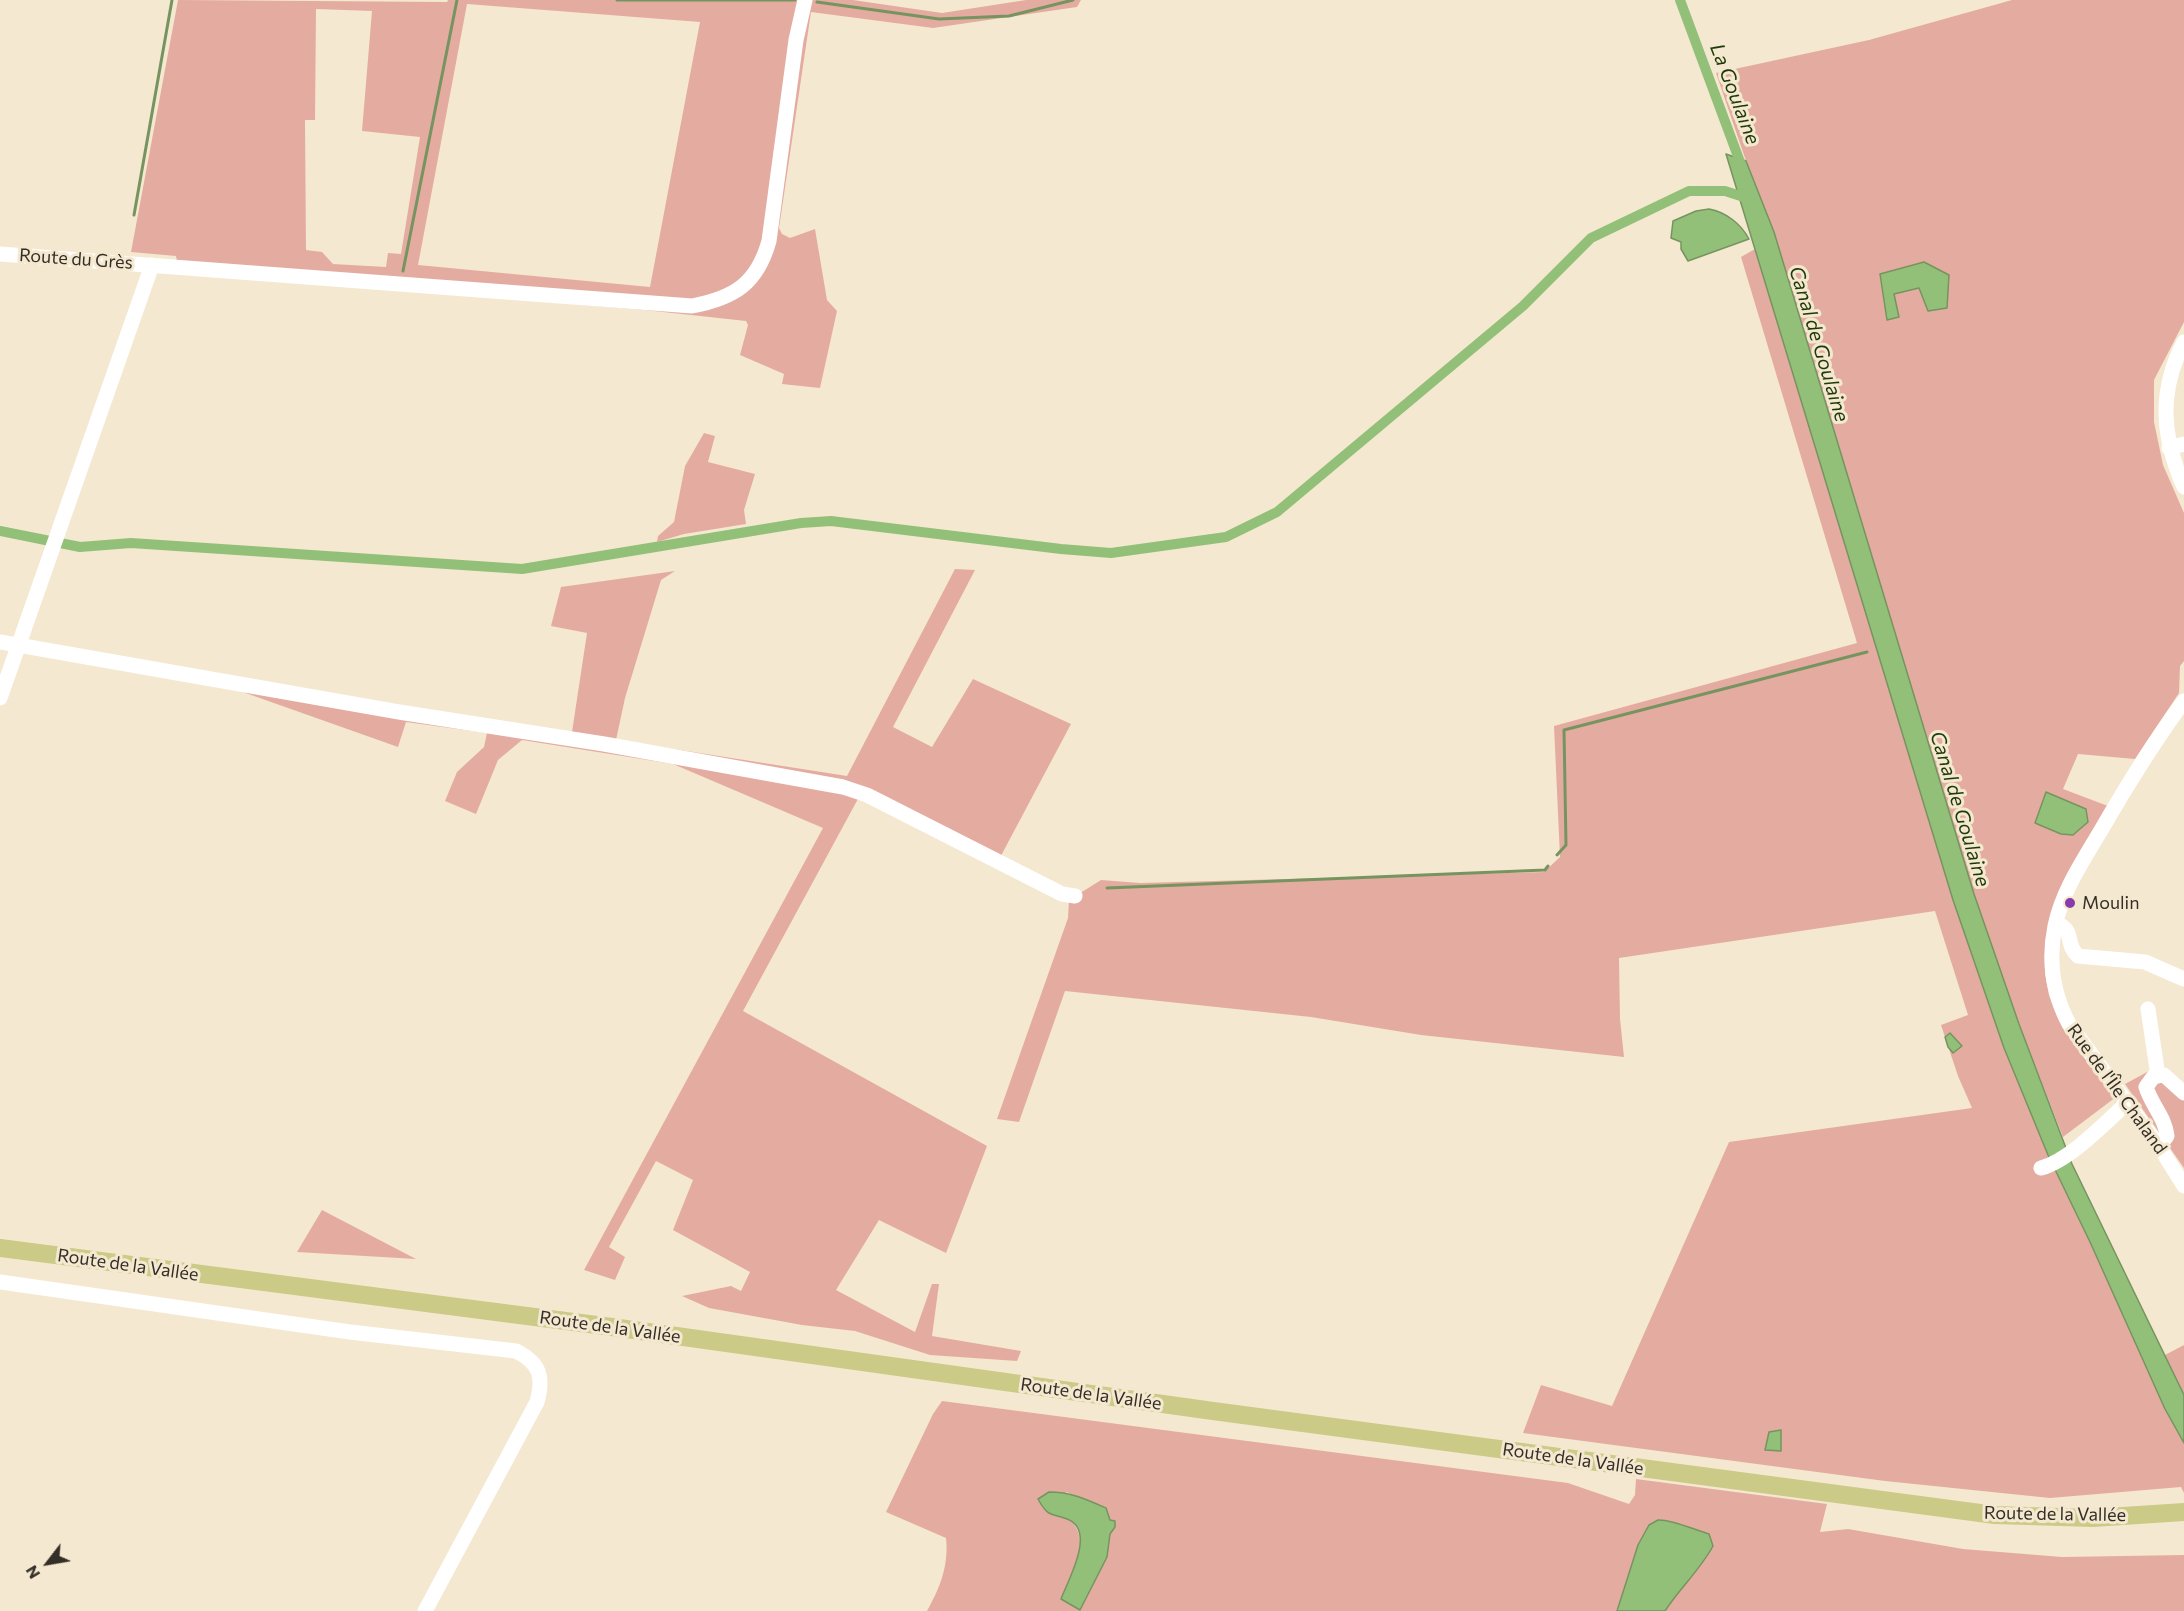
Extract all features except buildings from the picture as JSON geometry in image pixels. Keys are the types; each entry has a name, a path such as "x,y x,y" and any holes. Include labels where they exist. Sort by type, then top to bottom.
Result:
{"main road":[{"name":"Route de la Vallée","path":"0,1248 1995,1515 2093,1518 2184,1512"}],"street":[{"name":"Route du Grès","path":"0,254 692,306 713,302 740,289 752,278 764,259 770,241 796,40 805,0"},
{"path":"0,698 152,265"},
{"path":"2184,342 2170,376 2166,419 2176,446 2184,487"},
{"path":"0,642 399,712 492,725 589,744 604,744 843,787 867,795 1062,894 1076,896"},
{"name":"Rue de l'Île Chaland","path":"2184,701 2145,757 2068,888 2056,923 2052,950 2052,974 2063,1012 2080,1041 2159,1146 2184,1186"},
{"path":"2056,923 2066,928 2073,952 2078,956 2145,962 2184,979"},
{"path":"2148,1009 2158,1076"},
{"path":"2159,1146 2167,1136 2165,1123 2150,1102 2146,1088 2154,1076 2164,1075 2184,1093"},
{"path":"2044,1167 2080,1145 2127,1103"},
{"path":"0,1282 350,1332 516,1351 530,1358 542,1384 537,1402 425,1611"}],"shaded area":[{"path":"178,0 447,2 448,0 853,0 942,13 1026,0 1081,0 1077,7 933,28 811,12 779,228 782,234 790,238 815,229 827,300 837,311 820,388 782,384 784,374 740,355 748,325 746,321 645,310 179,272 176,256 131,252","holes":["467,4 700,22 650,287 418,265","316,9 372,11 362,131 420,137 401,254 388,253 386,267 333,264 322,252 306,250 305,120 315,120"]},
{"path":"2012,0 2184,0 2184,322 2154,380 2154,422 2163,465 2184,513 2184,661 2180,666 2179,693 2135,759 2078,754 2063,789 2108,806 2047,945 2045,973 2049,995 2060,1022 2081,1054 2116,1097 2063,1137 2019,1024 1974,894 1774,232 1746,161 1716,73 1869,40"},
{"path":"1726,154 1746,161 1774,232 1974,894 2019,1024 2072,1164 2184,1395 2184,1443 2165,1409 2048,1155 2004,1048 1953,900"},
{"path":"1709,209 1732,220 1742,228 1749,239 1688,261 1681,249 1681,242 1671,238 1673,221 1696,211"},
{"path":"1755,249 1953,900 2004,1048 2048,1155 2165,1409 2184,1443 2184,1493 2181,1487 2050,1498 1885,1481 1523,1433 1541,1385 1612,1406 1729,1142 1972,1108 1958,1076 1941,1025 1968,1015 1935,911 1619,958 1620,1019 1624,1057 1421,1035 1311,1017 1065,991 1019,1122 997,1119 1068,918 1069,900 1101,880 1140,883 1544,872 1560,857 1554,726 1857,643 1741,257"},
{"path":"1924,262 1949,275 1947,308 1928,311 1919,288 1894,294 1899,317 1887,320 1880,274"},
{"path":"704,433 715,436 708,462 755,474 744,510 746,524 684,534 657,542 658,536 674,522 685,466"},
{"path":"955,569 975,570 893,727 932,747 973,679 1071,724 995,867 859,797 743,1011 987,1146 946,1253 879,1220 836,1290 915,1332 932,1284 939,1284 932,1336 1021,1351 1017,1361 930,1355 855,1331 802,1325 709,1308 682,1296 731,1286 741,1291 750,1272 673,1230 693,1180 656,1161 609,1247 625,1257 615,1280 584,1270 823,828 673,764 522,740 498,760 476,814 445,801 457,772 484,747 487,733 406,722 398,747 240,691 383,704 572,732 587,633 551,626 561,587 675,571 661,580 625,698 616,740 847,776"},
{"path":"2046,792 2086,809 2088,822 2073,835 2061,834 2035,823"},
{"path":"1950,1033 1962,1046 1953,1053 1945,1037"},
{"path":"2149,1071 2184,1098 2184,1168 2125,1084"},
{"path":"322,1210 416,1259 297,1252"},
{"path":"2184,1345 2184,1395 2165,1355"},
{"path":"942,1401 1568,1483 1629,1504 1635,1495 1636,1479 1827,1504 1820,1532 1848,1529 1963,1549 2062,1557 2184,1555 2184,1611 927,1611 942,1576 946,1558 946,1538 886,1512 933,1414","holes":["1066,1492 1106,1508 1110,1520 1115,1521 1115,1527 1110,1534 1107,1557 1061,1599 1074,1569 1080,1547 1080,1537 1069,1519"]},
{"path":"1781,1430 1781,1451 1765,1450 1769,1432"},
{"path":"1049,1492 1071,1495 1106,1508 1110,1520 1115,1521 1115,1527 1110,1534 1107,1557 1080,1610 1061,1599 1078,1556 1080,1533 1076,1525 1067,1519 1044,1509 1038,1499"},
{"path":"1658,1520 1676,1523 1709,1534 1713,1546 1665,1611 1617,1611 1638,1545 1649,1525"}],"waterway":[{"path":"134,215 172,0"},
{"path":"403,271 457,0"},
{"path":"617,0 795,0"},
{"path":"817,2 939,19 1009,16 1073,0"},
{"name":"La Goulaine","path":"1680,0 1743,170"},
{"path":"0,531 80,547 131,543 522,569 801,523 831,521 1111,553 1226,537 1277,512 1523,306 1591,238 1689,191 1725,191 1750,199"},
{"path":"1557,855 1566,845 1564,730 1867,652"},
{"path":"1107,888 1545,870 1548,866"}],"place":[{"name":"Moulin","path":"2070,903"}],"water label":[{"name":"Canal de Goulaine","path":"1819,344"},
{"name":"Canal de Goulaine","path":"1960,809"}]}
